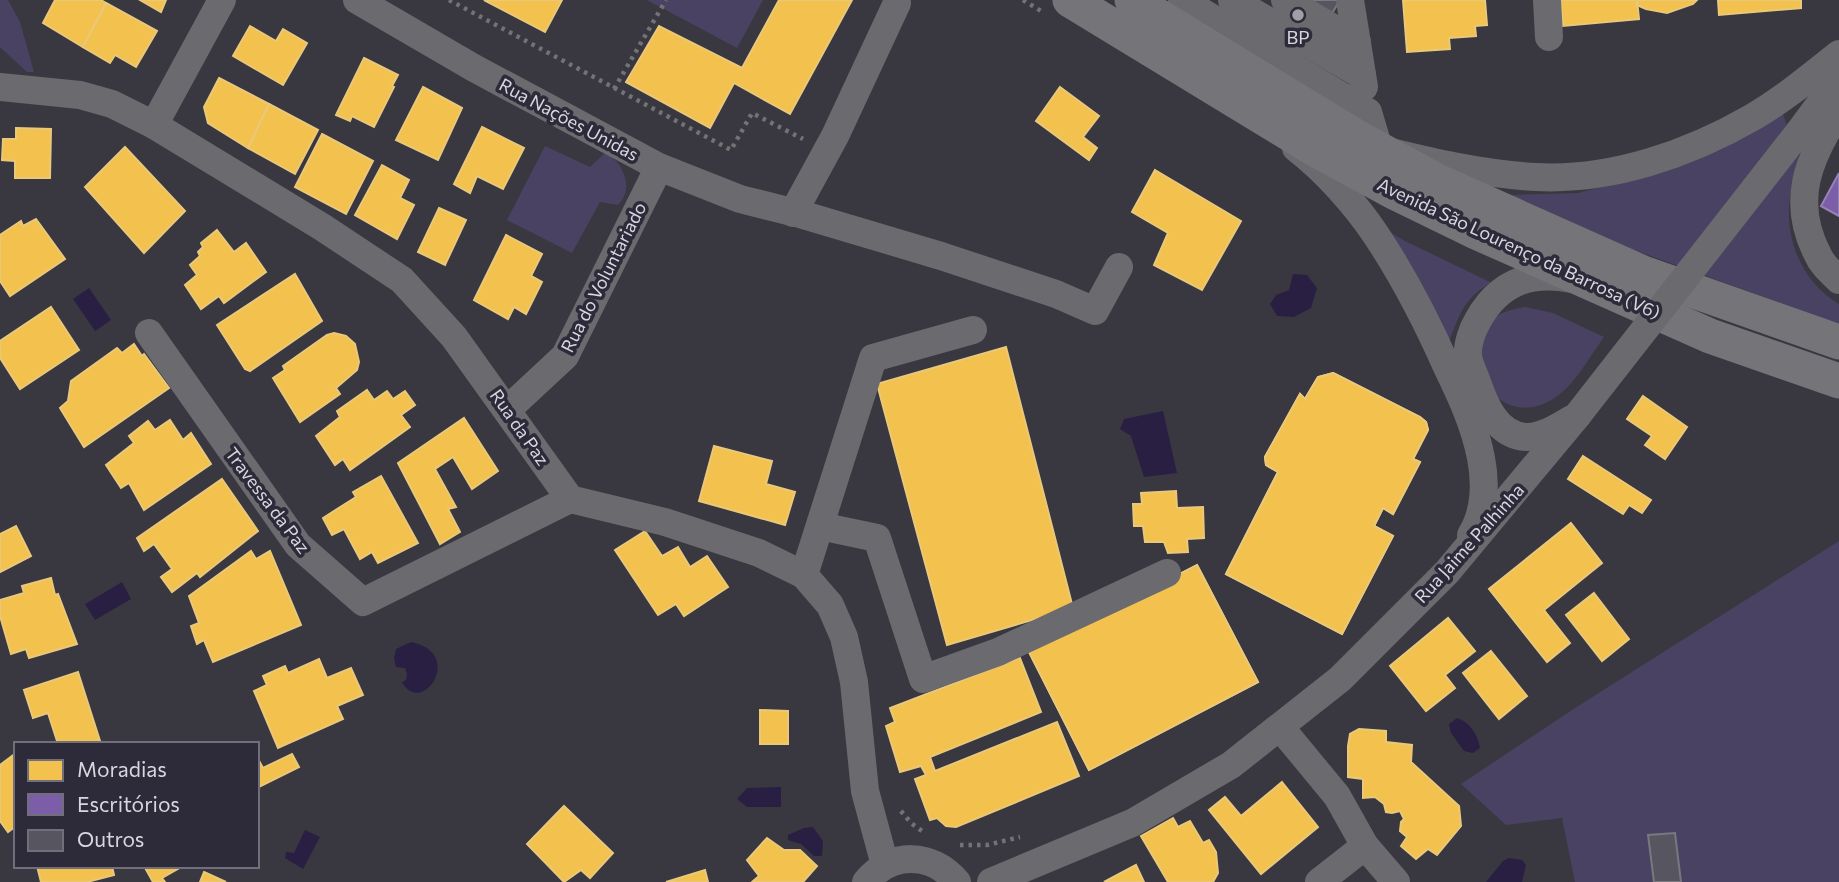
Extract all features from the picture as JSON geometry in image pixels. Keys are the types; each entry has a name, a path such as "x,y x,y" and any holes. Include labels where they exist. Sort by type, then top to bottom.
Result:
{"main road":[{"name":"Avenida São Lourenço da Barrosa (V6)","path":"1141,1 1379,149 1437,181 1620,264 1839,342"},
{"name":"Avenida São Lourenço da Barrosa (V6)","path":"1058,7 1239,103 1313,148 1396,193 1476,232 1710,336 1839,382"}],"street":[{"path":"154,125 222,0"},
{"name":"Rua Nações Unidas","path":"357,0 474,68 659,167 740,200 941,256 1056,293 1095,311 1119,267"},
{"path":"1182,0 1362,76"},
{"path":"1209,0 1362,76"},
{"path":"1232,0 1362,76"},
{"path":"1259,0 1362,76"},
{"path":"1285,0 1362,76"},
{"path":"1350,0 1362,76 1379,149 1454,167 1496,173 1574,177 1678,153 1707,142 1755,116 1839,54"},
{"path":"1546,0 1549,37"},
{"path":"793,213 835,136 897,3"},
{"name":"Rua Jaime Palhinha","path":"991,882 1132,823 1231,765 1340,679 1447,572 1577,416 1839,78"},
{"name":"Rua da Paz","path":"0,87 80,94 112,104 154,125 322,227 402,280 454,337 570,499"},
{"path":"1239,103 1305,155 1361,214 1426,320 1456,386 1482,460 1483,500 1476,526 1447,572"},
{"path":"1839,111 1815,149 1805,188 1805,224 1819,258 1839,280"},
{"name":"Rua do Voluntariado","path":"508,409 565,356 659,167"},
{"path":"1577,416 1545,434 1526,437 1505,429 1488,412 1468,356 1472,330 1486,304 1507,285 1548,275 1588,282"},
{"path":"804,575 873,358 973,330"},
{"name":"Travessa da Paz","path":"149,333 298,545 363,602 570,499"},
{"path":"570,499 665,522 760,553 804,575 830,605 844,637 854,682 876,874 908,858 919,859 941,867 957,882"},
{"path":"820,526 877,538 923,679 998,652 1167,573"},
{"path":"1280,727 1337,796 1365,846 1396,882"},
{"path":"1319,882 1365,846"}],"path":[{"path":"449,0 731,150 752,113 804,139"},
{"path":"614,89 666,0"},
{"path":"1023,0 1058,7"},
{"path":"898,807 911,823 932,837"},
{"path":"958,845 987,845 1023,836"}],"shaded area":[{"path":"0,0 8,0 20,22 34,72 27,72 0,47"},
{"path":"647,0 763,0 737,48"},
{"path":"1780,106 1801,164 1793,182 1789,202 1793,242 1799,260 1810,277 1823,292 1839,304 1839,324 1634,250 1511,195 1578,193 1659,172"},
{"path":"545,146 590,167 605,153 617,162 625,176 626,191 623,198 618,205 600,202 572,253 507,220"},
{"path":"1383,228 1492,283 1473,295 1467,303 1445,351"},
{"path":"1293,274 1307,275 1317,288 1311,308 1294,317 1277,316 1270,304 1276,295 1289,290"},
{"path":"89,288 111,320 95,331 73,299"},
{"path":"1525,307 1553,313 1604,337 1576,377 1556,397 1538,406 1521,408 1506,403 1494,394 1485,381 1481,366 1481,349 1494,319 1505,312"},
{"path":"1163,411 1177,473 1144,477 1131,436 1120,429 1124,419"},
{"path":"1839,541 1839,882 1575,882 1562,818 1506,825 1461,784 1575,708"},
{"path":"122,582 131,599 95,620 85,604"},
{"path":"411,642 427,648 436,658 438,669 435,680 420,692 410,691 402,682 406,680 405,668 396,667 394,658 396,649"},
{"path":"1457,718 1473,730 1477,738 1480,748 1473,753 1464,751 1451,733 1449,724"},
{"path":"781,787 781,807 747,807 737,799 747,788"},
{"path":"813,827 823,841 822,856 814,856 801,844 788,840 788,835"},
{"path":"305,830 320,837 303,869 285,858 286,852 294,853"},
{"path":"1509,858 1522,860 1526,865 1522,882 1486,882 1503,861"}],"building: Moradias":[{"path":"55,0 101,0 106,3 83,47 43,23"},
{"path":"140,0 166,0 161,12"},
{"path":"484,0 562,0 545,32"},
{"path":"779,0 852,0 790,114 734,83 710,128 626,82 659,26 742,68"},
{"path":"1403,0 1485,0 1487,25 1475,26 1476,36 1449,38 1450,49 1407,52"},
{"path":"1561,0 1637,0 1639,19 1563,26"},
{"path":"1637,0 1697,0 1667,13 1646,9 1637,5"},
{"path":"1718,0 1801,0 1801,8 1719,15"},
{"path":"106,3 157,31 136,67 115,55 110,63 83,47"},
{"path":"250,26 276,41 283,29 307,43 283,85 233,56"},
{"path":"364,58 398,75 374,127 352,116 350,121 336,115"},
{"path":"219,78 269,104 248,148 208,123 204,107"},
{"path":"423,87 462,108 438,160 396,140"},
{"path":"1060,87 1099,116 1083,137 1097,148 1089,160 1036,121"},
{"path":"269,104 318,130 295,174 248,148"},
{"path":"482,127 524,148 503,189 477,176 470,193 454,184"},
{"path":"16,128 51,129 50,178 15,178 15,161 2,160 3,139 16,139"},
{"path":"322,134 373,161 346,214 295,187"},
{"path":"125,147 185,211 144,253 85,187"},
{"path":"382,165 409,180 400,198 414,205 397,239 355,215"},
{"path":"1155,170 1241,221 1202,290 1154,265 1168,233 1132,212"},
{"path":"439,208 466,220 445,265 418,252"},
{"path":"36,219 65,259 10,296 0,281 0,235 21,221 23,226"},
{"path":"217,230 234,252 246,243 266,272 224,303 219,296 201,309 185,285 197,275 190,265 200,256 198,252 203,247 201,243"},
{"path":"506,235 542,254 531,276 542,282 526,314 514,307 508,319 474,300"},
{"path":"295,274 322,321 250,371 245,369 217,325"},
{"path":"51,307 79,350 20,389 0,358 0,341"},
{"path":"334,333 346,336 355,344 359,362 357,370 336,388 340,394 300,422 273,378 285,370 283,366 327,335"},
{"path":"134,344 169,388 84,447 60,408 68,401 71,381 117,348 122,353"},
{"path":"1006,347 1073,608 947,645 877,384"},
{"path":"1333,373 1420,417 1426,422 1428,430 1413,459 1420,462 1393,514 1383,508 1374,526 1393,536 1342,634 1226,574 1278,472 1266,465 1265,457 1300,394 1305,399 1318,377","holes":["1325,437 1342,444 1327,472 1312,465","1314,495 1327,501 1294,566 1281,560"]},
{"path":"1333,373 1420,417 1426,422 1428,430 1413,459 1420,462 1393,514 1383,508 1374,526 1393,536 1342,634 1226,574 1278,472 1266,465 1265,457 1300,394 1305,399 1318,377"},
{"path":"367,390 374,400 387,391 393,399 405,391 415,405 401,415 410,427 350,470 343,459 335,465 316,436 340,417 337,411"},
{"path":"1643,396 1687,427 1665,459 1645,445 1652,436 1627,419"},
{"path":"464,418 498,471 472,489 453,457 435,469 456,507 448,509 460,532 440,544 398,463"},
{"path":"170,420 183,440 191,433 211,464 144,510 129,483 121,488 106,465 134,443 129,436 148,421 155,430"},
{"path":"714,446 772,461 766,484 795,492 785,525 699,501"},
{"path":"1583,456 1651,500 1642,513 1629,505 1623,514 1568,479"},
{"path":"381,476 418,543 378,563 372,552 360,559 344,529 332,535 323,518 356,497 353,492"},
{"path":"222,479 258,531 200,577 197,573 172,592 161,577 172,569 154,544 144,551 137,538"},
{"path":"1176,491 1177,508 1203,507 1204,538 1187,539 1188,552 1168,553 1164,542 1145,542 1143,526 1134,526 1133,504 1142,504 1141,493"},
{"path":"1571,523 1602,563 1544,610 1570,643 1547,662 1489,589"},
{"path":"16,526 31,556 0,572 0,534"},
{"path":"645,531 662,556 678,547 690,567 707,556 728,587 684,616 676,604 658,615 615,550"},
{"path":"251,551 256,559 270,551 301,625 213,662 204,640 197,644 191,626 199,623 189,596"},
{"path":"1197,565 1258,682 1089,770 1029,652","holes":["1214,623 1219,634 1154,668 1149,656","1139,663 1144,674 1067,713 1063,701"]},
{"path":"1197,565 1258,682 1089,770 1029,652"},
{"path":"51,578 55,595 58,594 77,644 29,658 26,649 11,654 0,616 0,600 24,593 22,586"},
{"path":"1594,593 1629,639 1602,661 1566,615"},
{"path":"1448,618 1475,651 1445,675 1455,688 1426,711 1390,666"},
{"path":"1491,651 1527,696 1499,719 1463,673"},
{"path":"1020,658 1041,712 930,757 935,771 1057,722 1079,776 956,827 946,826 937,818 930,820 915,779 926,775 921,766 900,772 886,726 895,722 890,708"},
{"path":"319,659 327,678 351,668 363,695 337,706 343,719 278,748 254,691 267,685 263,676 285,666 288,673"},
{"path":"78,672 100,741 57,742 48,713 33,718 24,690"},
{"path":"760,710 788,711 788,744 760,744"},
{"path":"1359,729 1386,731 1386,742 1412,745 1411,762 1459,806 1461,826 1437,855 1428,849 1416,859 1401,846 1407,837 1400,831 1404,819 1400,811 1386,812 1384,804 1375,797 1363,798 1363,779 1348,777 1350,734"},
{"path":"14,754 14,828 8,832 0,821 0,765"},
{"path":"292,754 299,767 259,787 259,761 263,768"},
{"path":"1282,782 1318,827 1261,874 1209,810 1225,797 1241,816"},
{"path":"564,806 613,853 590,878 581,870 564,882 527,844"},
{"path":"1173,818 1178,827 1190,821 1203,843 1209,840 1216,852 1218,873 1213,882 1168,882 1141,836"},
{"path":"767,838 784,850 800,850 817,866 803,882 752,882 759,876 747,860"},
{"path":"1136,865 1144,882 1104,882"},
{"path":"38,868 112,868 114,875 87,882 41,882"},
{"path":"145,868 180,868 162,878 165,882 153,882"},
{"path":"705,870 708,882 666,882"},
{"path":"204,872 226,882 200,882"}],"building: Escritórios":[{"path":"1839,173 1839,216 1821,206"}],"building: Outros":[{"path":"1310,0 1340,0 1331,15"},
{"path":"1675,833 1681,882 1654,882 1648,835"}],"place":[{"name":"BP","path":"1298,15"}]}
